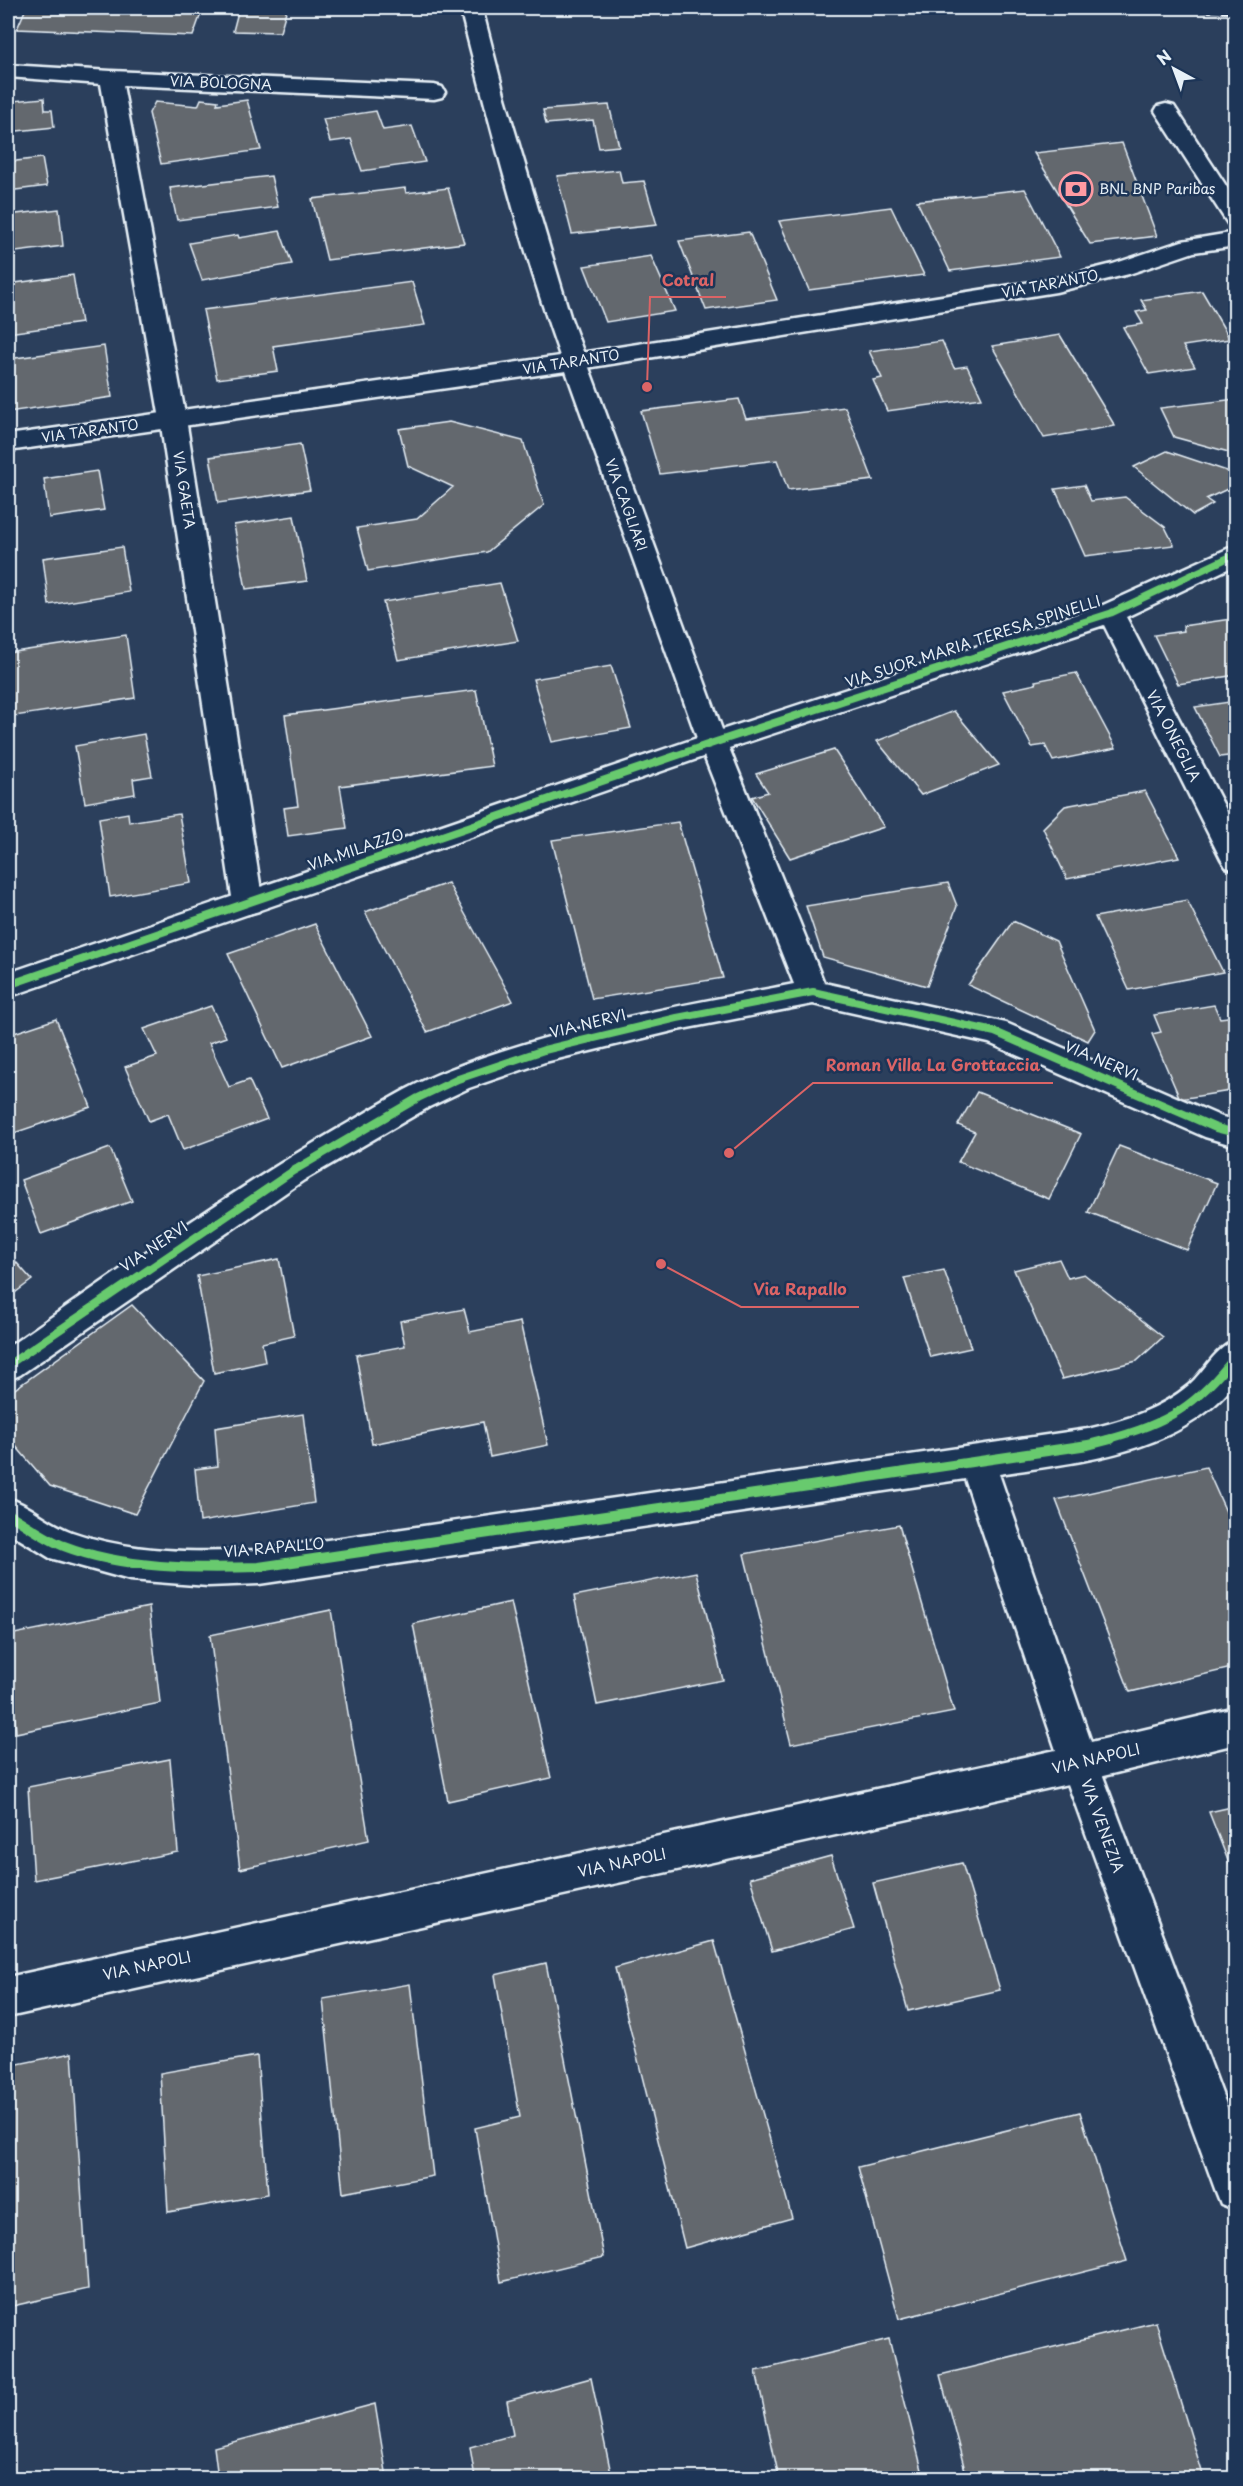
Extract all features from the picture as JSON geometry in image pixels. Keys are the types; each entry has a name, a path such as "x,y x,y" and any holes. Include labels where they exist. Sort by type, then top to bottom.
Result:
{"street":[{"name":"VIA CAGLIARI","path":"471,8 497,109 558,316 713,743 813,992"},
{"name":"VIA BOLOGNA","path":"8,71 111,78 434,92"},
{"name":"VIA GAETA","path":"111,78 173,419 248,903"},
{"path":"1166,111 1236,219"},
{"name":"VIA TARANTO","path":"8,443 574,362 1056,285 1121,269 1190,246 1236,239"},
{"name":"VIA SUOR MARIA TERESA SPINELLI","path":"713,743 1111,613 1236,554"},
{"name":"VIA ONEGLIA","path":"1111,613 1236,859"},
{"name":"VIA MILAZZO","path":"8,985 713,743"},
{"name":"VIA NERVI","path":"8,1365 293,1171 418,1098 458,1079 544,1050 677,1018 813,992 995,1032 1216,1128 1236,1133"},
{"name":"VIA RAPALLO","path":"8,1514 40,1535 63,1546 130,1563 208,1569 259,1567 314,1561 1088,1445 1152,1427 1187,1409 1206,1392 1236,1355"},
{"name":"VIA VENEZIA","path":"977,1461 1079,1763 1236,2189"},
{"name":"VIA NAPOLI","path":"8,1997 1079,1763 1236,1726"}],"building":[{"path":"26,8 203,8 193,36 17,29"},
{"path":"239,8 287,8 280,32 233,31"},
{"path":"13,96 13,101 44,98 45,110 52,110 54,127 8,132 8,97"},
{"path":"201,99 218,101 217,104 247,100 261,150 161,164 149,113 155,102 198,106"},
{"path":"609,105 619,146 599,148 593,120 546,124 543,110"},
{"path":"376,111 383,130 412,126 425,162 362,171 351,139 330,142 323,119"},
{"path":"1122,143 1157,236 1090,244 1034,153"},
{"path":"42,158 47,186 8,191 8,162"},
{"path":"619,170 622,183 644,181 657,225 572,234 557,176"},
{"path":"271,176 278,207 177,220 170,188"},
{"path":"405,188 406,193 448,188 464,243 327,260 312,199"},
{"path":"1025,189 1060,257 950,271 917,201"},
{"path":"891,207 924,275 809,290 779,221"},
{"path":"59,209 63,246 8,253 8,215"},
{"path":"280,231 292,264 202,280 189,243"},
{"path":"749,232 777,300 706,310 679,241"},
{"path":"651,256 675,311 606,322 584,266"},
{"path":"73,275 81,323 8,333 8,284"},
{"path":"412,282 425,325 273,346 278,371 217,379 203,310"},
{"path":"1202,291 1230,339 1183,346 1195,367 1149,374 1123,327 1143,324 1136,312 1147,310 1141,300"},
{"path":"1060,335 1115,426 1044,438 992,346"},
{"path":"942,341 954,368 967,366 982,398 887,411 873,380 882,378 869,351"},
{"path":"104,346 112,397 8,412 8,359"},
{"path":"739,399 746,419 845,407 873,480 788,490 777,460 660,474 641,411"},
{"path":"1236,399 1236,454 1174,437 1160,408"},
{"path":"449,422 523,441 544,505 487,552 368,571 357,528 417,519 453,487 408,466 399,429"},
{"path":"300,444 310,490 218,503 210,457"},
{"path":"1167,451 1236,474 1236,485 1206,499 1213,504 1193,515 1134,467"},
{"path":"97,471 104,510 49,518 44,479"},
{"path":"1084,485 1091,501 1125,497 1165,527 1174,545 1085,556 1055,489"},
{"path":"294,516 307,581 246,589 234,525"},
{"path":"122,547 129,592 49,605 43,558"},
{"path":"500,583 518,641 398,660 383,602"},
{"path":"1231,619 1236,627 1236,675 1178,684 1154,635 1184,631 1183,626"},
{"path":"126,635 135,698 8,717 8,653"},
{"path":"611,666 631,728 552,742 533,679"},
{"path":"1076,673 1116,748 1053,761 1045,745 1032,747 1003,691 1036,684 1035,681"},
{"path":"476,690 492,766 340,786 347,828 288,836 284,808 298,806 285,715"},
{"path":"1236,701 1236,755 1220,757 1195,707"},
{"path":"954,711 999,765 921,795 877,741"},
{"path":"144,734 152,776 133,779 135,794 85,803 75,746"},
{"path":"834,750 884,827 790,858 752,797 768,792 756,774"},
{"path":"1145,791 1179,857 1067,879 1043,828 1065,806"},
{"path":"128,813 129,822 179,814 191,883 110,897 99,818"},
{"path":"678,822 723,978 592,999 552,840"},
{"path":"8,864 14,926 8,927"},
{"path":"448,883 513,1001 427,1032 365,912"},
{"path":"948,883 957,906 927,986 823,957 806,906"},
{"path":"1187,900 1223,972 1129,990 1095,917"},
{"path":"1013,921 1056,941 1095,1030 1088,1041 968,985"},
{"path":"315,924 372,1036 282,1068 228,954"},
{"path":"1214,1005 1220,1018 1236,1016 1236,1090 1180,1099 1152,1034 1161,1032 1154,1015"},
{"path":"211,1006 226,1037 209,1043 229,1087 249,1080 267,1119 183,1150 168,1114 149,1121 125,1067 157,1056 144,1029"},
{"path":"56,1019 91,1107 8,1135 8,1035"},
{"path":"977,1092 1081,1134 1049,1199 958,1162 975,1132 958,1125"},
{"path":"1119,1146 1217,1183 1187,1250 1088,1212"},
{"path":"110,1148 132,1201 41,1234 21,1180"},
{"path":"8,1253 32,1280 8,1298"},
{"path":"279,1259 294,1336 262,1343 265,1362 214,1373 197,1276"},
{"path":"1059,1259 1068,1278 1084,1274 1163,1337 1137,1361 1062,1379 1014,1270"},
{"path":"944,1270 971,1348 930,1357 904,1278"},
{"path":"132,1305 204,1381 135,1514 50,1486 8,1437 8,1394"},
{"path":"464,1309 470,1332 520,1322 548,1445 490,1457 483,1422 372,1444 356,1355 405,1346 400,1321"},
{"path":"303,1414 314,1503 200,1522 195,1469 218,1466 215,1428"},
{"path":"1206,1467 1236,1534 1236,1667 1130,1692 1056,1500"},
{"path":"899,1525 954,1712 791,1744 744,1554"},
{"path":"696,1572 723,1680 597,1705 574,1596"},
{"path":"511,1602 551,1778 448,1801 413,1624"},
{"path":"149,1607 160,1703 16,1733 9,1635"},
{"path":"331,1610 369,1840 240,1869 210,1635"},
{"path":"170,1759 178,1852 34,1880 28,1787"},
{"path":"1236,1806 1236,1881 1209,1812"},
{"path":"831,1856 854,1929 772,1951 750,1878"},
{"path":"962,1863 1000,1990 908,2011 873,1883"},
{"path":"714,1941 792,2218 685,2248 615,1968"},
{"path":"546,1963 604,2257 501,2282 475,2128 520,2117 495,1975"},
{"path":"410,1984 433,2176 343,2193 323,1999"},
{"path":"72,2053 88,2289 8,2307 8,2066"},
{"path":"257,2056 268,2194 168,2212 160,2073"},
{"path":"1080,2112 1127,2261 899,2319 858,2167"},
{"path":"1156,2322 1204,2478 967,2478 940,2375"},
{"path":"889,2339 924,2478 779,2478 756,2371"},
{"path":"591,2378 612,2478 475,2478 470,2447 513,2435 507,2401"},
{"path":"375,2404 387,2478 218,2478 214,2447"}],"railway":[{"path":"1131,8 1236,12"}],"cycle path":[{"path":"8,985 713,743 1111,613 1236,554"},
{"path":"8,1365 293,1171 418,1098 458,1079 544,1050 677,1018 813,992 995,1032 1216,1128 1236,1133"},
{"path":"8,1514 63,1546 130,1563 208,1569 259,1567 1088,1445 1154,1425 1189,1406 1220,1376 1236,1355"}],"place":[{"name":"BNL BNP Paribas","path":"1076,189"},
{"name":"Cotral","path":"647,387"},
{"name":"Roman Villa La Grottaccia","path":"729,1153"},
{"name":"Via Rapallo","path":"661,1264"}]}
